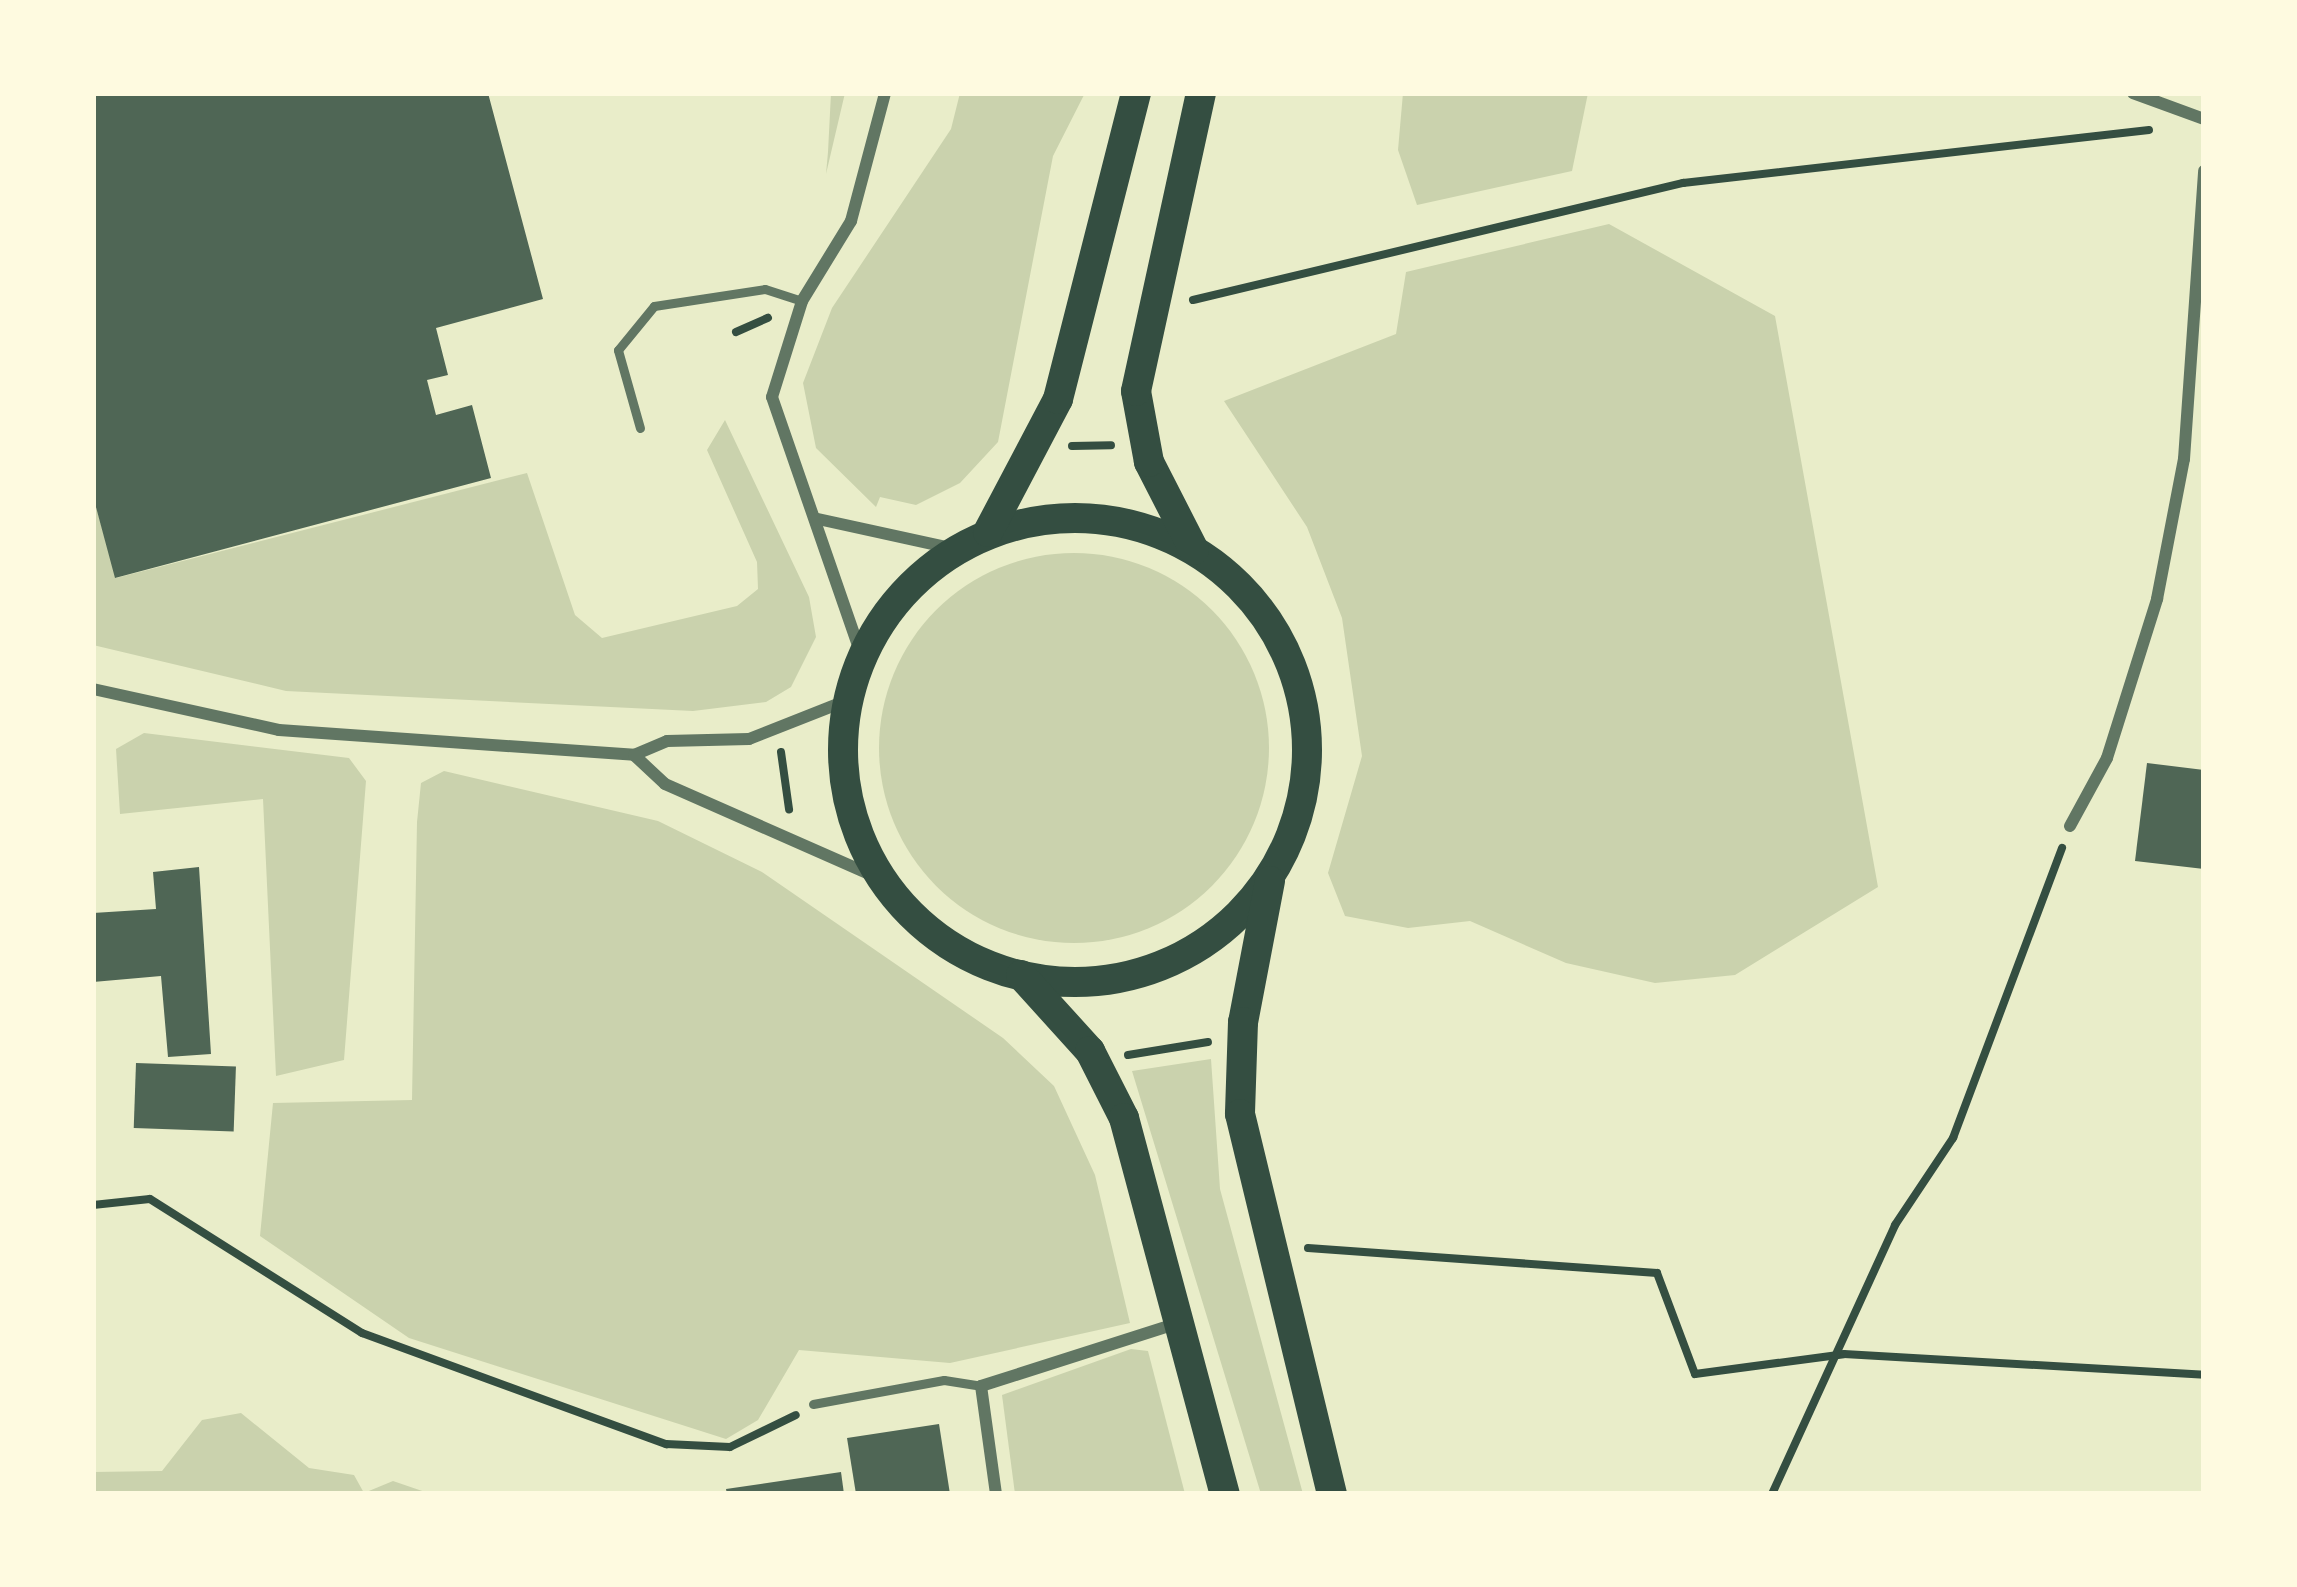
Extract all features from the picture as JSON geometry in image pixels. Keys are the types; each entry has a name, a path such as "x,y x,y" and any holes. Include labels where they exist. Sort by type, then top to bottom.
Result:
{"main road":[{"path":"988,532 1058,399 1136,93"},
{"path":"1201,93 1136,391 1149,462 1194,550 1256,604 1301,696 1303,800 1271,875 1243,1022 1240,1114 1332,1494"},
{"path":"1194,550 1105,520 988,532 956,548 887,614 862,657 848,700 845,786 885,881 928,929 1021,975 1087,982 1172,961 1210,939 1271,875"},
{"path":"1021,975 1107,1079 1182,1322 1225,1494"}],"street":[{"path":"862,657 818,519 774,424 776,369 802,302 851,220 886,93"},
{"path":"2133,93 2204,119"},
{"path":"2071,826 2107,758 2157,599 2184,459 2204,171"},
{"path":"818,519 956,548"},
{"path":"93,688 279,730 634,755 667,740 749,739 848,700"},
{"path":"634,755 665,784 885,881"},
{"path":"996,1494 982,1386 1182,1322"}],"lane":[{"path":"640,428 618,350 654,306 765,289 802,302"},
{"path":"813,1404 944,1380 982,1386"}],"path":[{"path":"1191,300 1683,183 2164,128"},
{"path":"1058,447 1113,445"},
{"path":"781,751 790,812"},
{"path":"1772,1494 1844,1354 1895,1225 1953,1138 2071,826"},
{"path":"1126,1055 1210,1042"},
{"path":"93,1205 150,1199 362,1334 666,1444 730,1448 813,1404"},
{"path":"1300,1247 1657,1273 1695,1374 1844,1354 2204,1375"}],"green space":[{"path":"831,93 845,93 826,174 828,152"},
{"path":"960,93 1085,93 1053,156 998,442 960,483 916,505 880,497 876,507 816,448 803,383 832,308 951,129"},
{"path":"1403,93 1588,93 1572,171 1417,205 1398,150"},
{"path":"1609,224 1775,316 1878,887 1735,975 1655,983 1566,963 1470,921 1408,928 1345,916 1328,873 1362,756 1342,618 1307,527 1224,401 1396,334 1406,272"},
{"path":"725,420 809,597 816,637 791,687 766,702 693,711 286,691 93,645 93,496 116,578 527,473 575,615 602,638 737,606 758,589 757,562 707,450"},
{"path":"1074,553 1149,568 1212,610 1254,673 1269,748 1254,823 1212,886 1149,928 1074,943 999,928 936,886 894,823 879,748 894,673 936,610 999,568"},
{"path":"144,733 349,758 366,781 344,1060 276,1076 263,799 120,814 116,749"},
{"path":"444,771 658,821 762,872 1003,1038 1054,1086 1095,1175 1130,1323 950,1363 799,1350 758,1420 726,1439 409,1338 260,1236 273,1103 412,1100 417,822 421,783"},
{"path":"1211,1059 1220,1189 1303,1494 1261,1494 1132,1071"},
{"path":"1131,1349 1148,1351 1185,1494 1015,1494 1002,1395"},
{"path":"241,1413 309,1468 354,1475 364,1493 393,1481 431,1494 93,1494 93,1472 162,1471 202,1420"}],"building":[{"path":"93,93 488,93 543,299 436,328 448,375 427,380 436,415 472,405 491,478 115,578 93,496"},
{"path":"2147,763 2204,770 2204,869 2135,861"},
{"path":"199,867 211,1054 168,1057 161,976 93,982 93,913 156,909 153,872"},
{"path":"136,1063 236,1066 234,1131 134,1128"},
{"path":"939,1424 950,1494 856,1494 847,1438"},
{"path":"841,1472 844,1494 727,1494 726,1489"}]}
